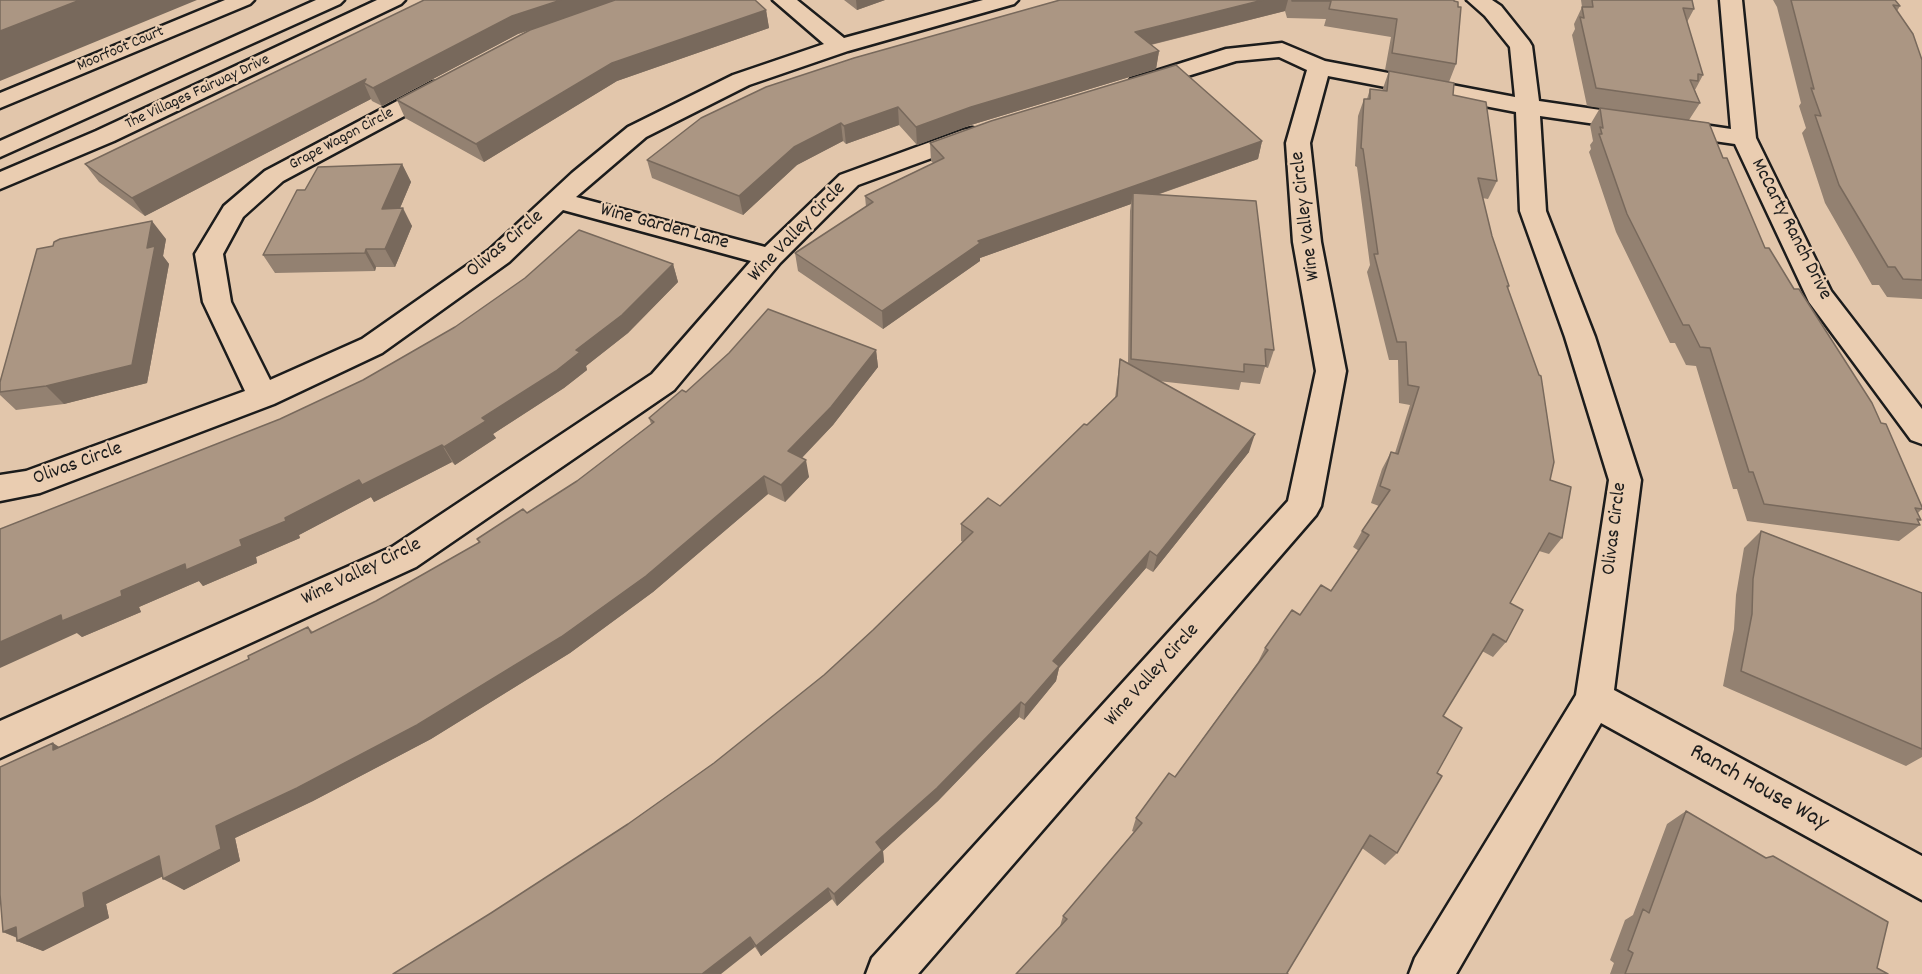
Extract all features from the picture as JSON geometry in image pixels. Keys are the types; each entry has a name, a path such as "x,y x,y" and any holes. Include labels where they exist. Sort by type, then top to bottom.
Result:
{"street":[{"name":"Moorfoot Court","path":"0,101 243,0"},
{"name":"The Villages Fairway Drive","path":"0,150 333,0"},
{"name":"The Villages Fairway Drive","path":"0,181 105,136 394,0"},
{"path":"784,0 840,46"},
{"name":"Olivas Circle","path":"1431,974 1594,699 1625,480 1580,337 1533,211 1528,107 1521,46 1493,11 1478,0"},
{"name":"McCarty Ranch Drive","path":"1731,0 1744,138 1818,295 1922,432"},
{"name":"Olivas Circle","path":"0,488 28,484 263,396 372,346 499,256 558,200 637,132 741,80 840,46 1002,1"},
{"path":"1113,92 1234,54 1282,50 1319,67 1528,107 1744,138"},
{"name":"Wine Valley Circle","path":"888,974 1304,506 1331,371 1306,242 1298,143 1319,67"},
{"name":"Grape Wagon Circle","path":"263,396 217,302 209,254 233,212 274,176 464,74"},
{"name":"Wine Valley Circle","path":"0,740 404,557 663,382 771,257 849,180 1003,125"},
{"name":"Wine Garden Lane","path":"558,200 771,257"},
{"name":"Ranch House Way","path":"1594,699 1922,879"}],"building":[{"path":"0,0 80,0 0,31"},
{"path":"424,0 561,0 512,16 373,88 364,83 366,79 132,198 85,164"},
{"path":"615,0 755,0 766,10 612,63 476,144 397,100 530,30"},
{"path":"1060,0 1263,0 1135,32 1159,51 971,107 916,127 898,107 844,126 841,123 794,147 739,196 647,160 701,118 766,87 854,58"},
{"path":"1292,0 1454,0 1458,2 1458,7 1461,7 1456,64 1392,53 1397,19 1329,9 1331,1"},
{"path":"1592,0 1692,0 1694,9 1683,8 1703,75 1698,74 1698,81 1690,80 1700,103 1596,88 1580,17 1584,18 1582,7 1593,7"},
{"path":"1791,0 1895,0 1900,6 1893,5 1913,34 1922,60 1922,280 1903,279 1895,267 1888,267 1839,185 1815,115 1821,116 1811,88 1814,89"},
{"path":"1176,65 1262,141 978,241 980,243 882,311 795,253 873,202 865,196 944,158 930,143 991,121"},
{"path":"1389,71 1454,83 1453,95 1486,102 1497,181 1478,178 1492,236 1509,286 1507,286 1541,376 1554,462 1550,480 1571,487 1562,538 1549,533 1510,603 1523,610 1506,642 1493,634 1443,716 1462,728 1437,773 1442,776 1397,853 1370,835 1288,974 1016,974 1067,919 1063,916 1142,823 1136,818 1169,773 1175,777 1268,650 1265,648 1292,610 1300,615 1321,585 1331,591 1369,535 1362,531 1390,490 1380,486 1391,452 1398,454 1419,387 1408,385 1406,342 1397,342 1374,254 1378,254 1363,149 1361,148 1364,99 1370,99 1370,89 1387,91"},
{"path":"1600,108 1709,123 1723,158 1727,158 1765,248 1769,248 1794,289 1799,289 1872,403 1881,423 1886,424 1922,507 1922,509 1915,508 1921,520 1917,519 1920,525 1764,504 1753,472 1749,472 1710,348 1700,347 1689,325 1683,325 1627,214 1599,134 1602,134 1600,127 1603,128"},
{"path":"402,164 382,209 403,208 385,249 366,249 365,253 263,255 297,190 305,190 318,167"},
{"path":"1133,193 1256,201 1274,350 1265,349 1266,366 1244,364 1244,372 1131,359"},
{"path":"152,221 147,248 155,246 132,365 46,386 0,392 0,382 37,249 53,246 54,242 60,239"},
{"path":"579,230 673,264 622,315 576,350 580,352 556,371 482,418 486,421 444,447 442,445 362,485 359,480 285,518 286,521 240,540 242,546 186,570 185,564 121,591 122,596 62,621 61,615 0,642 0,529 280,419 363,380 455,327 525,278"},
{"path":"768,309 876,350 831,407 788,451 806,460 781,485 764,476 646,576 561,637 417,725 297,788 216,826 221,849 163,879 159,856 83,893 85,907 17,941 16,927 3,932 0,894 0,767 53,743 53,750 128,716 249,659 248,656 308,627 311,633 376,601 480,542 477,539 523,509 527,513 577,481 654,422 649,418 682,390 686,392 729,353"},
{"path":"1120,359 1255,434 1157,556 1150,551 1053,661 1059,666 1025,705 1021,702 937,788 876,842 882,850 834,894 828,888 756,946 750,937 702,974 393,974 628,824 714,763 824,675 973,532 961,524 988,498 1000,506 1084,424 1087,425 1117,396"},
{"path":"1761,531 1922,593 1922,749 1741,671 1752,614 1753,579"},
{"path":"1686,811 1766,858 1773,856 1888,922 1877,968 1888,974 1625,974 1633,953 1628,950 1643,909 1649,913"}]}
